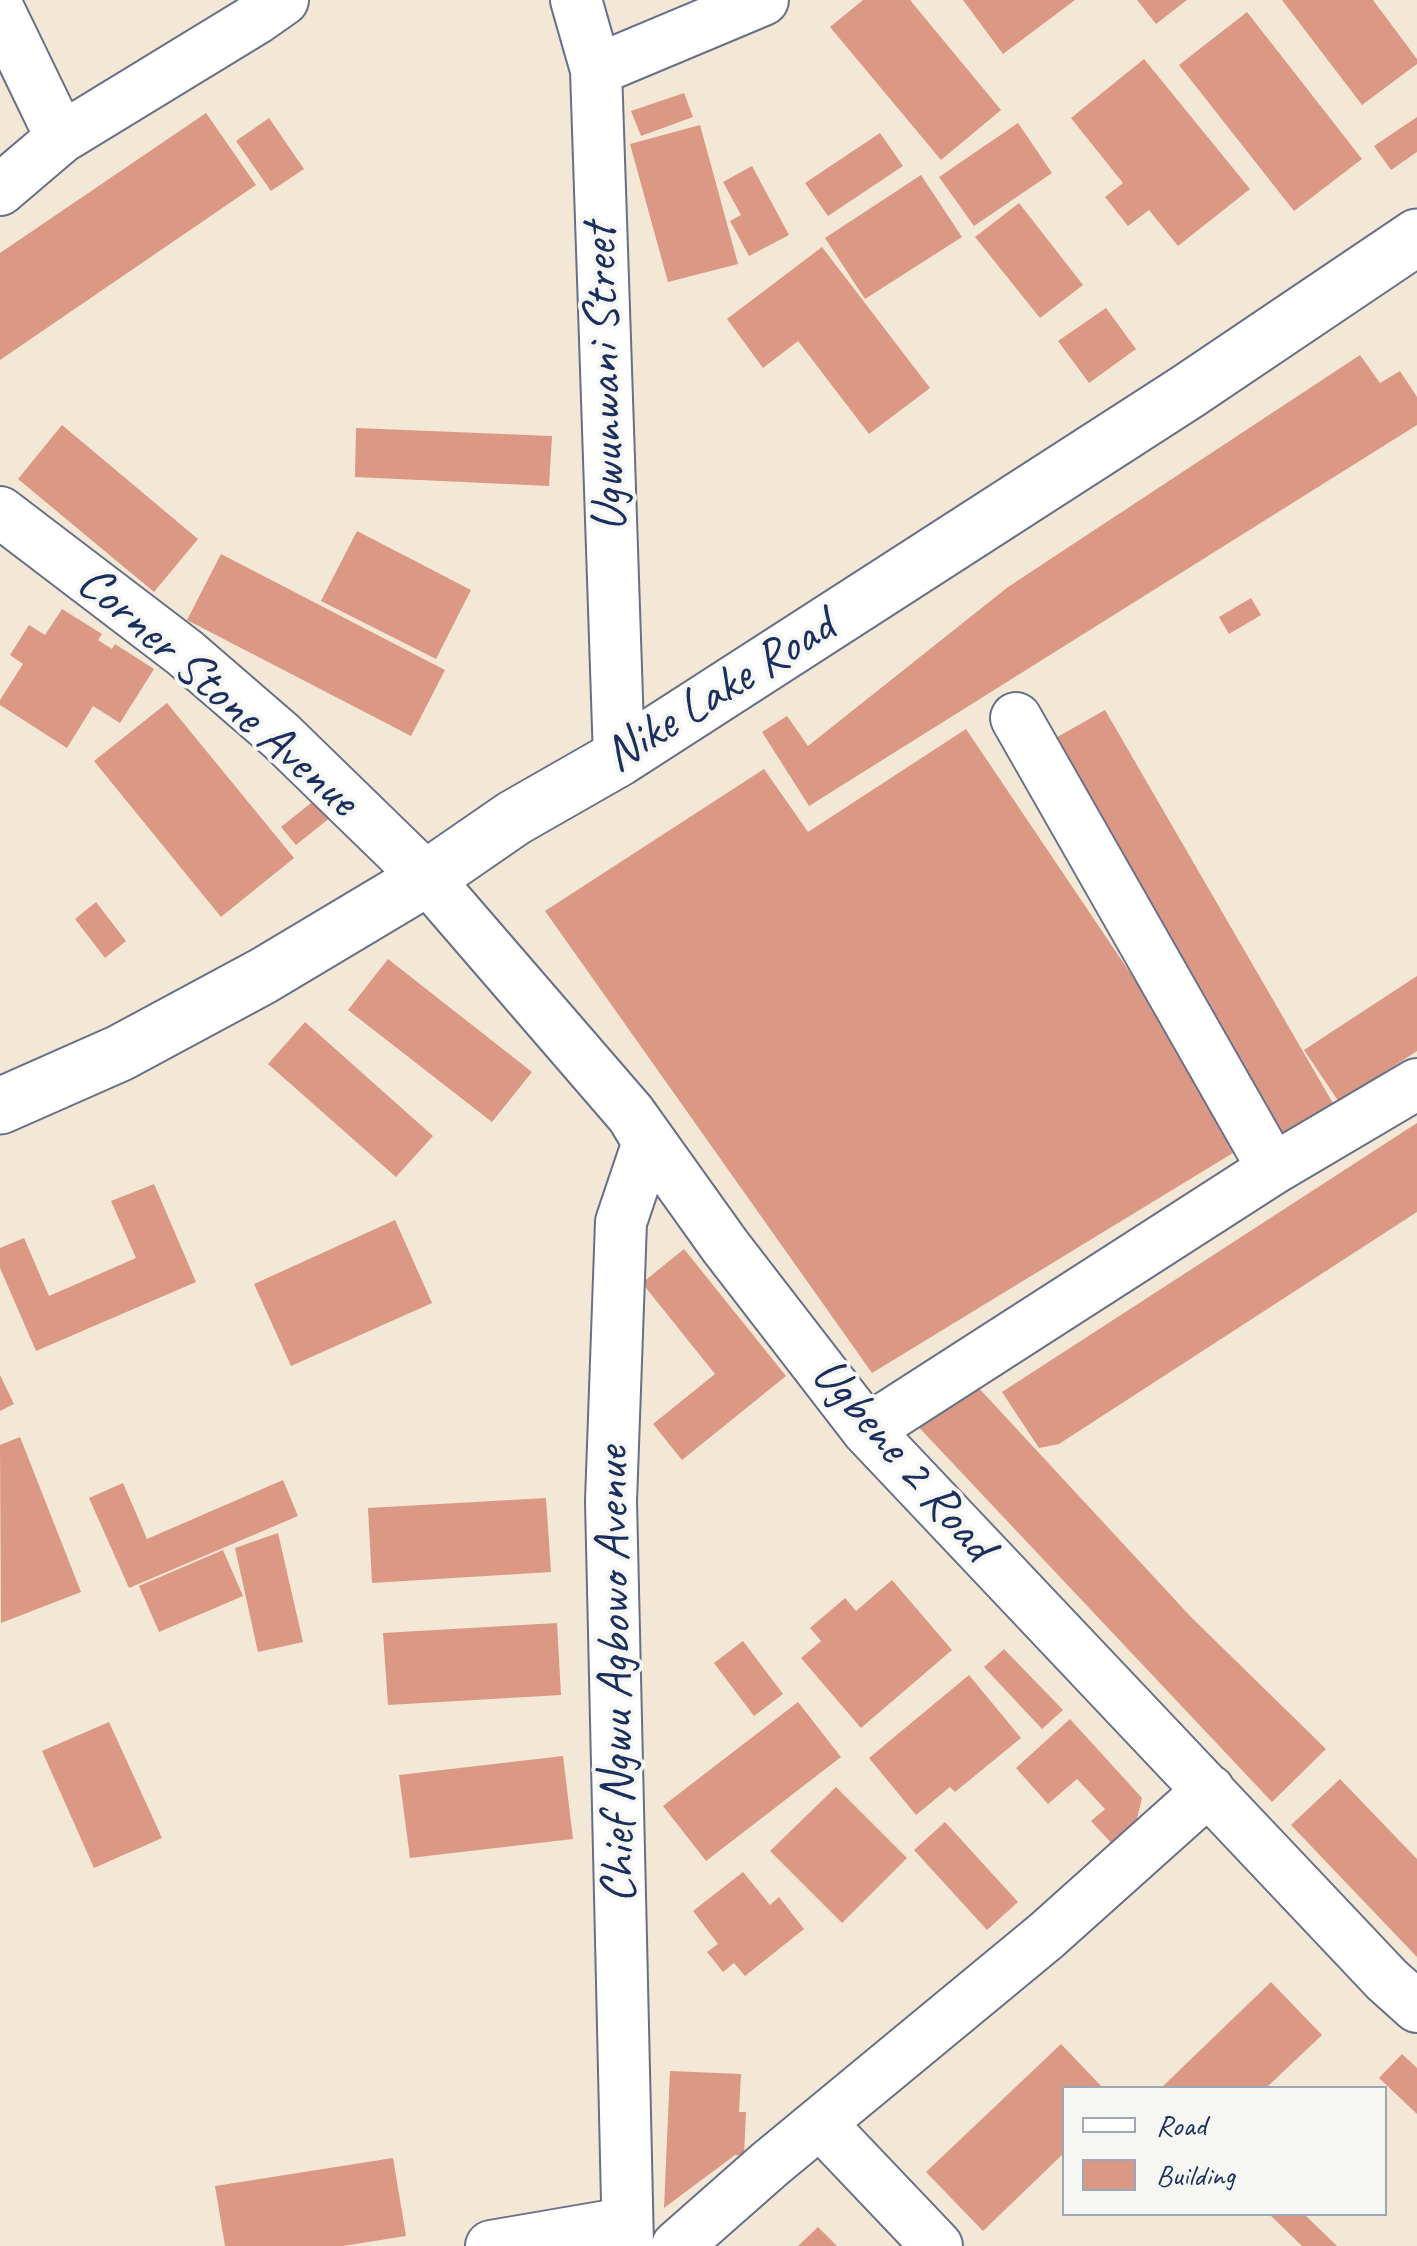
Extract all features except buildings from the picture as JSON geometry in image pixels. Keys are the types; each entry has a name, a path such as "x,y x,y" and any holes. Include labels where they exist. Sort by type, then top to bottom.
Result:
{"main road":[{"name":"Nike Lake Road","path":"0,1106 120,1053 263,976 427,878 514,818 619,758 1187,392 1417,237"}],"street":[{"path":"0,190 61,138 284,0"},
{"name":"Ugwunwani Street","path":"576,0 596,70 619,758"},
{"path":"596,70 763,0"},
{"path":"0,12 61,138"},
{"name":"Corner Stone Avenue","path":"0,512 185,653 281,736 427,878"},
{"path":"1016,718 1272,1169"},
{"name":"Ugbene 2 Road","path":"427,878 630,1113 725,1246 866,1430 1417,2008"},
{"path":"866,1430 1272,1169 1417,1084"},
{"name":"Chief Ngwu Agbowo Avenue","path":"627,2234 611,1500 621,1222 648,1142 630,1113"},
{"path":"678,2246 1046,1936 1209,1790"},
{"path":"820,2123 937,2246"},
{"path":"491,2246 627,2234"}]}
